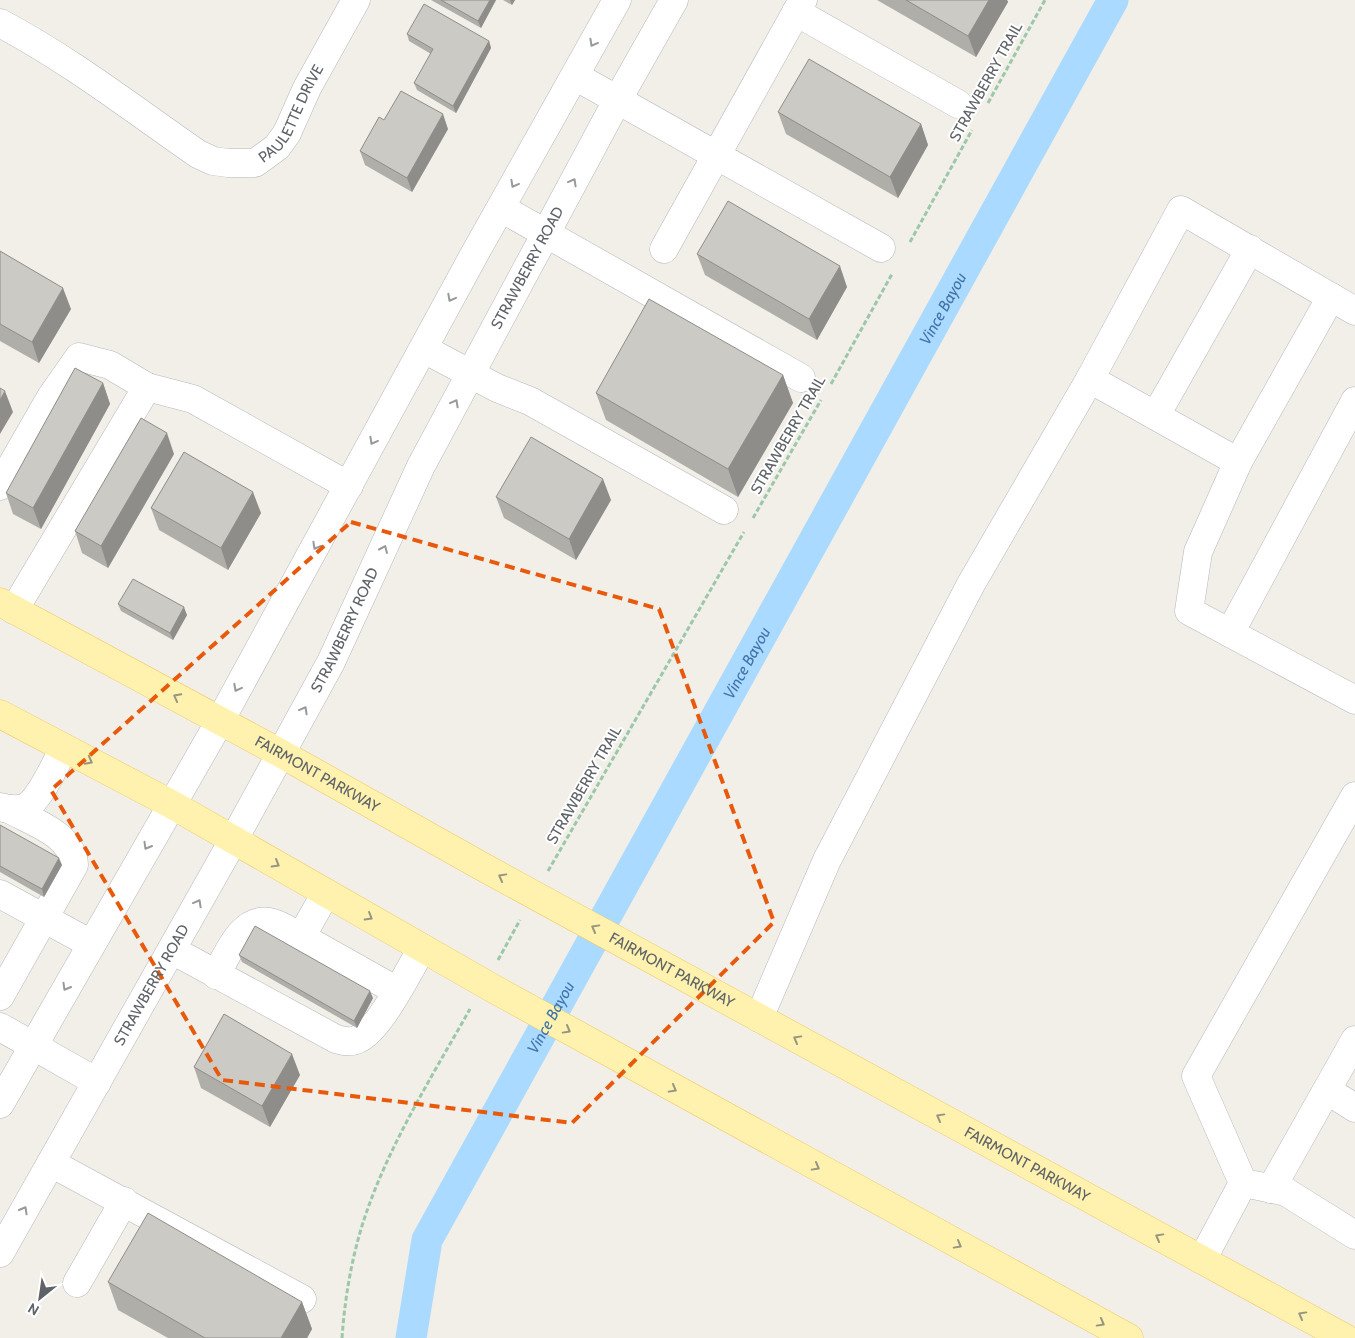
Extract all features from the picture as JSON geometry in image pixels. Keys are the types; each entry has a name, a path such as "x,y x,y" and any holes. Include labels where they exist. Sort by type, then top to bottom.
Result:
{"main road":[{"name":"FAIRMONT PARKWAY","path":"7,606 280,753 538,897 1345,1338"},
{"path":"0,714 234,839 422,948 494,978 630,1065 1129,1338"}],"street":[{"name":"PAULETTE DRIVE","path":"0,23 34,41 91,78 198,154 213,161 255,163 277,147 287,133 307,88 356,0"},
{"path":"0,1104 170,804 220,721 617,0"},
{"name":"STRAWBERRY ROAD","path":"0,1253 172,950 331,662 421,466 545,232 674,0"},
{"path":"664,249 800,6 968,113"},
{"path":"575,76 894,256"},
{"path":"501,208 802,378"},
{"path":"760,1018 827,860 971,584 1090,379 1181,210 1355,311"},
{"path":"1156,415 1250,249"},
{"path":"1331,297 1238,462 1198,552 1190,611 1355,700"},
{"path":"424,349 497,388 530,400 724,510"},
{"path":"0,486 51,397 79,357 110,365 148,387 193,399 349,486"},
{"path":"1090,379 1238,462"},
{"path":"7,606 148,387"},
{"path":"1230,633 1355,401"},
{"path":"4,808 25,808 36,798 64,748"},
{"path":"1243,1183 1196,1076 1355,796"},
{"path":"0,996 74,866 74,856 68,844 53,833 4,808"},
{"path":"301,937 326,893"},
{"path":"0,894 44,920 91,944"},
{"path":"216,974 238,937 246,928 259,922 272,923 301,937 397,991"},
{"path":"172,950 336,1040 344,1042 357,1040 365,1036 375,1025 422,948"},
{"path":"0,1027 97,1082"},
{"path":"1271,1189 1328,1092 1355,1040"},
{"path":"1328,1092 1355,1108"},
{"path":"51,1163 302,1299"},
{"path":"1243,1183 1286,1192 1355,1235"},
{"path":"1202,1260 1243,1183"},
{"path":"77,1283 124,1201"}],"path":[{"name":"STRAWBERRY TRAIL","path":"987,104 1044,0"},
{"name":"STRAWBERRY TRAIL","path":"828,389 968,113"},
{"name":"STRAWBERRY TRAIL","path":"494,978 538,897 823,398"},
{"path":"342,1338 350,1273 367,1209 397,1143 472,1006"}],"highlighted area":[{"path":"351,522 659,609 774,922 572,1123 222,1080 51,790"}],"building":[{"path":"441,0 490,0 478,21"},
{"path":"906,0 989,0 968,36"},
{"path":"424,4 489,41 453,106 414,83 433,49 407,34"},
{"path":"809,59 921,124 890,177 778,112"},
{"path":"401,91 443,114 407,178 360,151 379,117 384,120"},
{"path":"728,201 840,266 809,319 697,254"},
{"path":"0,251 63,288 32,342 0,324"},
{"path":"649,299 783,375 728,469 596,393"},
{"path":"75,368 103,383 33,508 6,493"},
{"path":"0,388 5,391 0,400"},
{"path":"141,418 167,433 101,546 75,531"},
{"path":"531,437 603,479 569,539 496,497"},
{"path":"184,452 253,492 221,548 151,508"},
{"path":"133,579 184,607 170,633 118,604"},
{"path":"0,825 59,858 42,889 0,866"},
{"path":"255,926 370,991 354,1021 239,955"},
{"path":"224,1014 292,1054 262,1106 194,1067"},
{"path":"148,1213 302,1302 281,1338 205,1338 108,1282"}],"waterway":[{"name":"Vince Bayou","path":"411,1338 427,1240 1113,0"}]}
